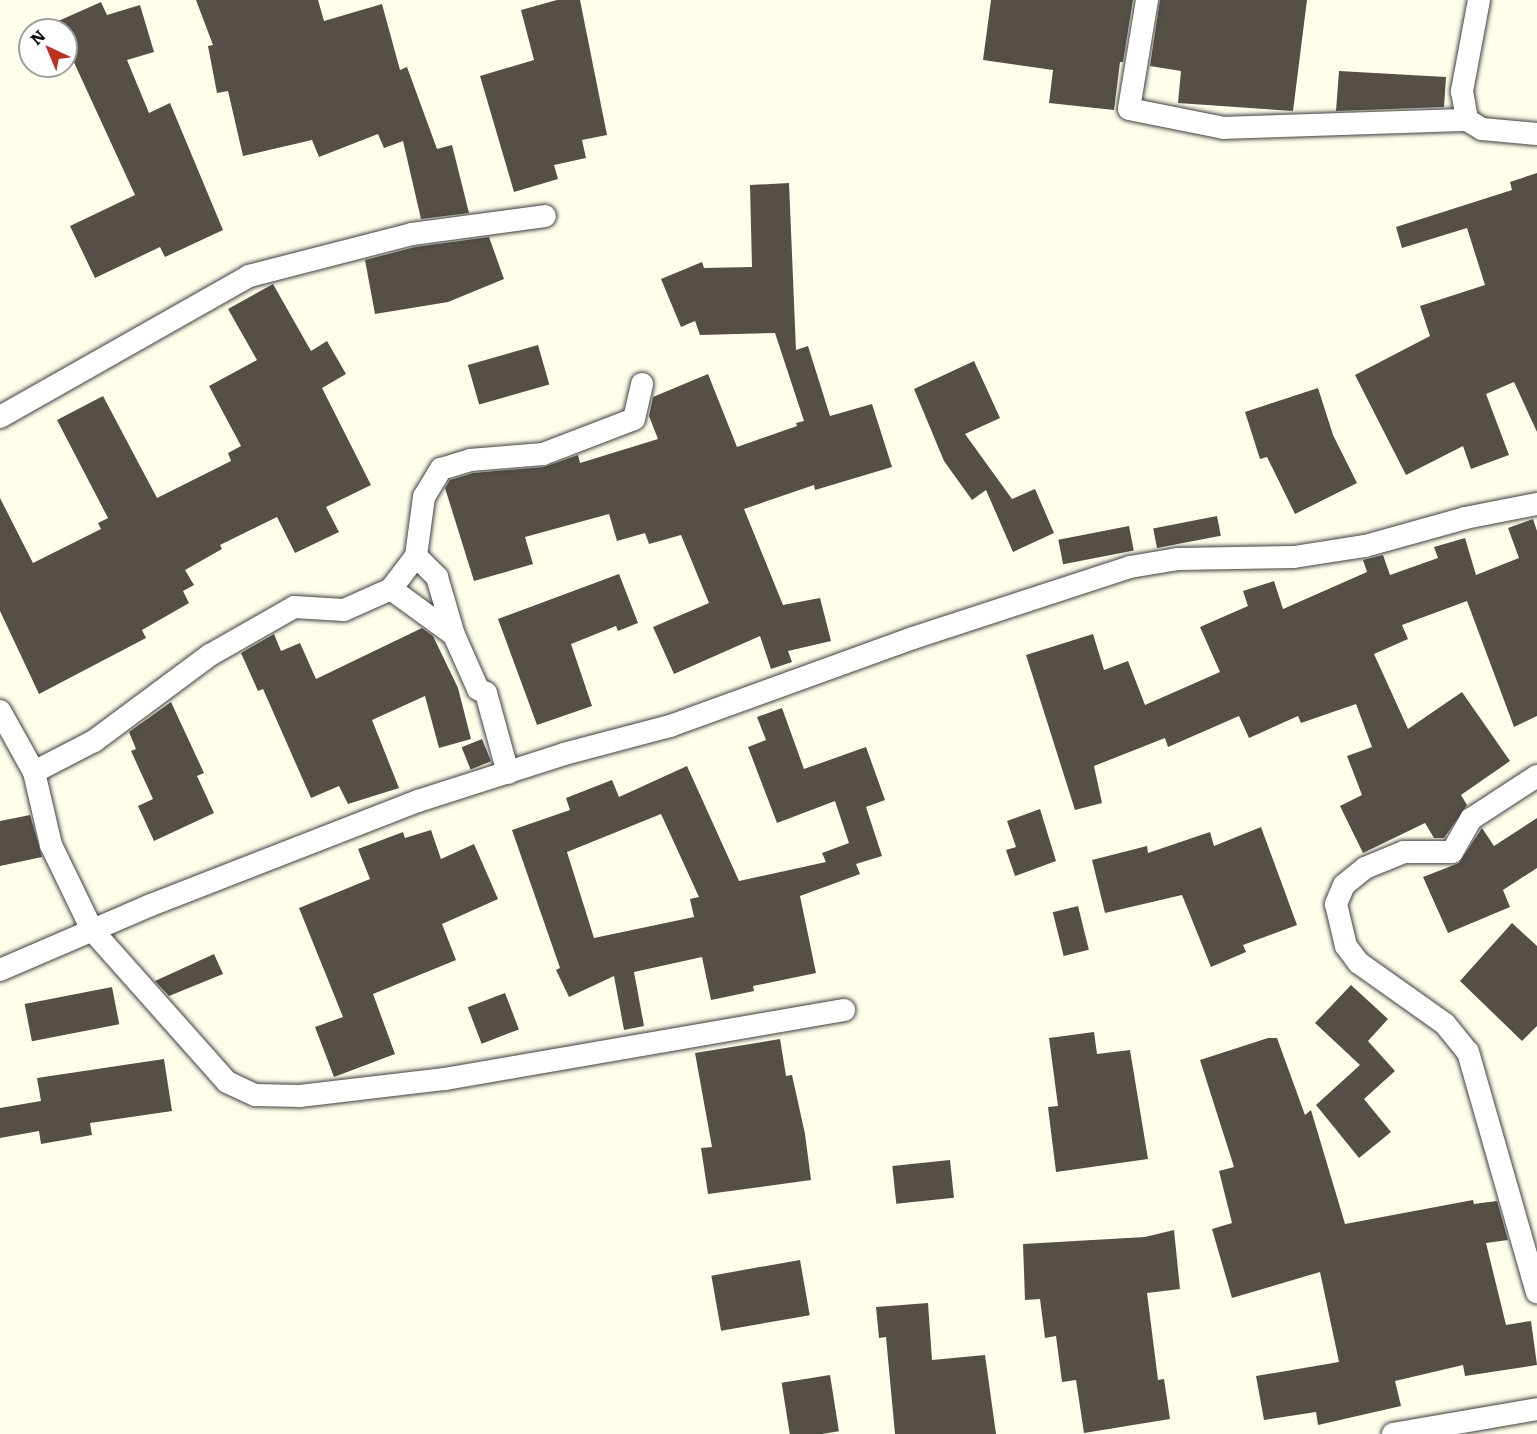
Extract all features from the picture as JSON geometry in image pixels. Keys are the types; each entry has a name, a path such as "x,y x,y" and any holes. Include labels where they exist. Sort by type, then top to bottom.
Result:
{"street":[{"path":"1147,0 1129,109 1224,128 1467,120 1482,129 1537,134"},
{"path":"1467,120 1462,91 1479,0"},
{"path":"0,417 249,276 412,234 545,216"},
{"path":"34,772 94,741 210,655 294,607 344,610 392,589 416,556 424,497 441,469 470,460 543,454 634,419 642,384"},
{"path":"0,970 92,930 418,801 508,772 670,726 913,638 1130,567 1178,560 1314,554 1365,546 1465,518 1537,504"},
{"path":"416,556 437,577 454,635 478,689 486,693 508,772"},
{"path":"392,589 454,635"},
{"path":"0,711 34,772 51,845 92,930 227,1082 255,1095 300,1096 445,1079 844,1010"},
{"path":"1537,776 1471,819 1452,852 1404,852 1365,868 1344,885 1336,904 1346,946 1359,963 1445,1024 1468,1052 1480,1083 1537,1292"},
{"path":"1393,1434 1537,1408"}],"building":[{"path":"196,0 318,0 324,21 382,4 400,70 407,67 437,149 452,145 469,213 421,219 403,141 384,148 378,134 319,157 312,140 243,156 228,91 217,93 208,46 213,45"},
{"path":"557,0 580,0 607,135 582,140 586,158 554,165 558,179 514,192 480,76 534,60 521,10"},
{"path":"991,0 1133,0 1123,62 1120,62 1114,110 1049,103 1053,70 983,60"},
{"path":"1160,0 1307,0 1293,111 1178,103 1181,71 1150,66"},
{"path":"101,2 107,15 140,5 154,52 127,60 149,113 170,103 223,230 165,257 160,247 95,278 70,226 135,195 78,71 78,18 65,18"},
{"path":"1339,71 1446,77 1444,107 1336,111"},
{"path":"1537,173 1537,432 1514,382 1486,394 1509,455 1471,469 1463,446 1406,475 1355,375 1430,336 1420,306 1485,285 1467,228 1402,248 1396,227 1512,190 1510,182"},
{"path":"789,183 796,350 808,346 830,416 872,404 892,467 815,490 814,485 744,509 783,605 820,598 831,641 788,651 792,662 771,669 760,636 674,674 653,627 709,603 681,535 649,544 645,533 617,541 609,514 525,537 533,564 474,581 445,488 450,480 473,473 544,467 578,455 580,463 658,439 649,416 653,397 708,374 737,447 797,426 796,423 804,421 775,333 700,335 695,321 681,327 661,279 702,262 704,268 752,267 750,185"},
{"path":"489,237 504,279 448,302 375,314 365,260 415,247"},
{"path":"273,284 311,351 327,341 346,374 322,388 371,485 326,507 339,532 295,553 277,517 220,545 222,549 185,570 194,585 183,591 189,603 142,630 146,638 39,694 0,611 0,498 33,563 101,529 98,523 108,518 57,420 103,396 157,498 231,461 228,453 241,446 209,386 257,360 228,309"},
{"path":"538,345 549,384 479,405 468,365"},
{"path":"974,361 1000,418 965,434 1012,499 1035,489 1054,533 1013,552 986,490 972,500 944,461 914,389"},
{"path":"1318,388 1333,435 1357,483 1295,514 1267,457 1260,459 1245,412"},
{"path":"1217,516 1221,536 1157,548 1153,528"},
{"path":"1533,519 1537,531 1537,716 1514,727 1467,601 1402,625 1408,639 1374,654 1408,729 1462,692 1510,761 1461,795 1467,805 1444,838 1434,838 1425,823 1363,853 1340,806 1362,795 1347,756 1372,747 1356,704 1301,723 1298,716 1249,738 1239,716 1168,747 1165,738 1094,766 1102,803 1075,810 1026,655 1093,634 1104,670 1128,661 1145,705 1220,672 1200,627 1248,606 1243,591 1274,581 1283,609 1367,572 1363,560 1383,555 1390,575 1438,558 1434,547 1465,538 1476,575 1519,558 1508,528"},
{"path":"1129,526 1134,551 1063,564 1058,540"},
{"path":"619,574 638,623 618,631 616,626 571,644 592,706 537,725 498,619"},
{"path":"422,628 433,636 458,688 471,739 439,748 425,696 372,720 399,788 348,804 339,786 311,798 263,689 258,691 241,653 274,634 281,651 300,643 316,679"},
{"path":"171,702 204,773 197,776 214,813 154,841 138,806 153,799 131,751 136,749 129,732"},
{"path":"782,708 804,769 866,747 885,800 866,807 882,856 856,864 860,874 800,896 816,973 753,986 754,991 711,1000 702,957 634,972 644,1026 624,1030 614,976 569,997 556,970 560,968 512,830 570,810 566,798 612,780 619,797 687,766 739,881 826,862 822,853 849,843 835,801 777,823 748,747 766,740 757,717","holes":["661,814 699,897 690,899 694,917 594,938 567,852"]},
{"path":"482,739 491,761 471,769 462,747"},
{"path":"1040,809 1056,861 1015,876 1006,850 1016,847 1007,821"},
{"path":"30,815 42,857 0,866 0,821"},
{"path":"1537,818 1537,868 1503,890 1510,907 1448,933 1423,877 1459,863 1482,828 1494,846"},
{"path":"1261,827 1297,925 1243,945 1246,952 1211,967 1182,895 1105,913 1092,860 1147,846 1148,853 1210,832 1214,846"},
{"path":"431,830 441,859 474,844 498,899 442,924 456,960 373,994 395,1054 334,1077 315,1027 343,1017 299,908 370,879 358,849 403,832 405,838"},
{"path":"1078,906 1089,950 1064,956 1053,912"},
{"path":"1512,923 1537,946 1537,1026 1522,1041 1460,981"},
{"path":"214,954 223,974 169,996 155,981"},
{"path":"1351,985 1388,1019 1368,1041 1395,1071 1364,1099 1391,1132 1359,1158 1316,1105 1360,1065 1315,1023"},
{"path":"112,987 119,1024 32,1041 25,1004"},
{"path":"505,993 519,1029 482,1044 468,1007"},
{"path":"1094,1032 1097,1054 1130,1050 1148,1159 1056,1172 1048,1107 1058,1106 1049,1038"},
{"path":"1268,1038 1277,1038 1305,1115 1311,1110 1345,1224 1473,1200 1474,1204 1497,1201 1508,1240 1486,1243 1506,1325 1531,1321 1537,1365 1465,1376 1463,1365 1395,1381 1401,1406 1318,1425 1316,1412 1264,1420 1256,1376 1339,1362 1320,1272 1232,1298 1212,1229 1232,1223 1219,1171 1234,1167 1200,1060"},
{"path":"780,1039 786,1076 792,1075 805,1134 811,1180 708,1194 701,1148 712,1147 695,1053"},
{"path":"164,1059 172,1111 90,1123 92,1135 41,1144 39,1131 0,1138 0,1108 41,1101 37,1078"},
{"path":"950,1160 954,1198 896,1204 892,1166"},
{"path":"1174,1230 1180,1289 1147,1293 1158,1380 1164,1379 1170,1419 1084,1433 1076,1380 1062,1382 1056,1336 1045,1338 1040,1299 1025,1300 1023,1244 1145,1237"},
{"path":"800,1260 810,1315 721,1331 711,1276"},
{"path":"928,1303 932,1360 985,1355 996,1434 895,1434 886,1337 879,1338 876,1307"},
{"path":"830,1375 839,1431 790,1434 782,1383"}]}
